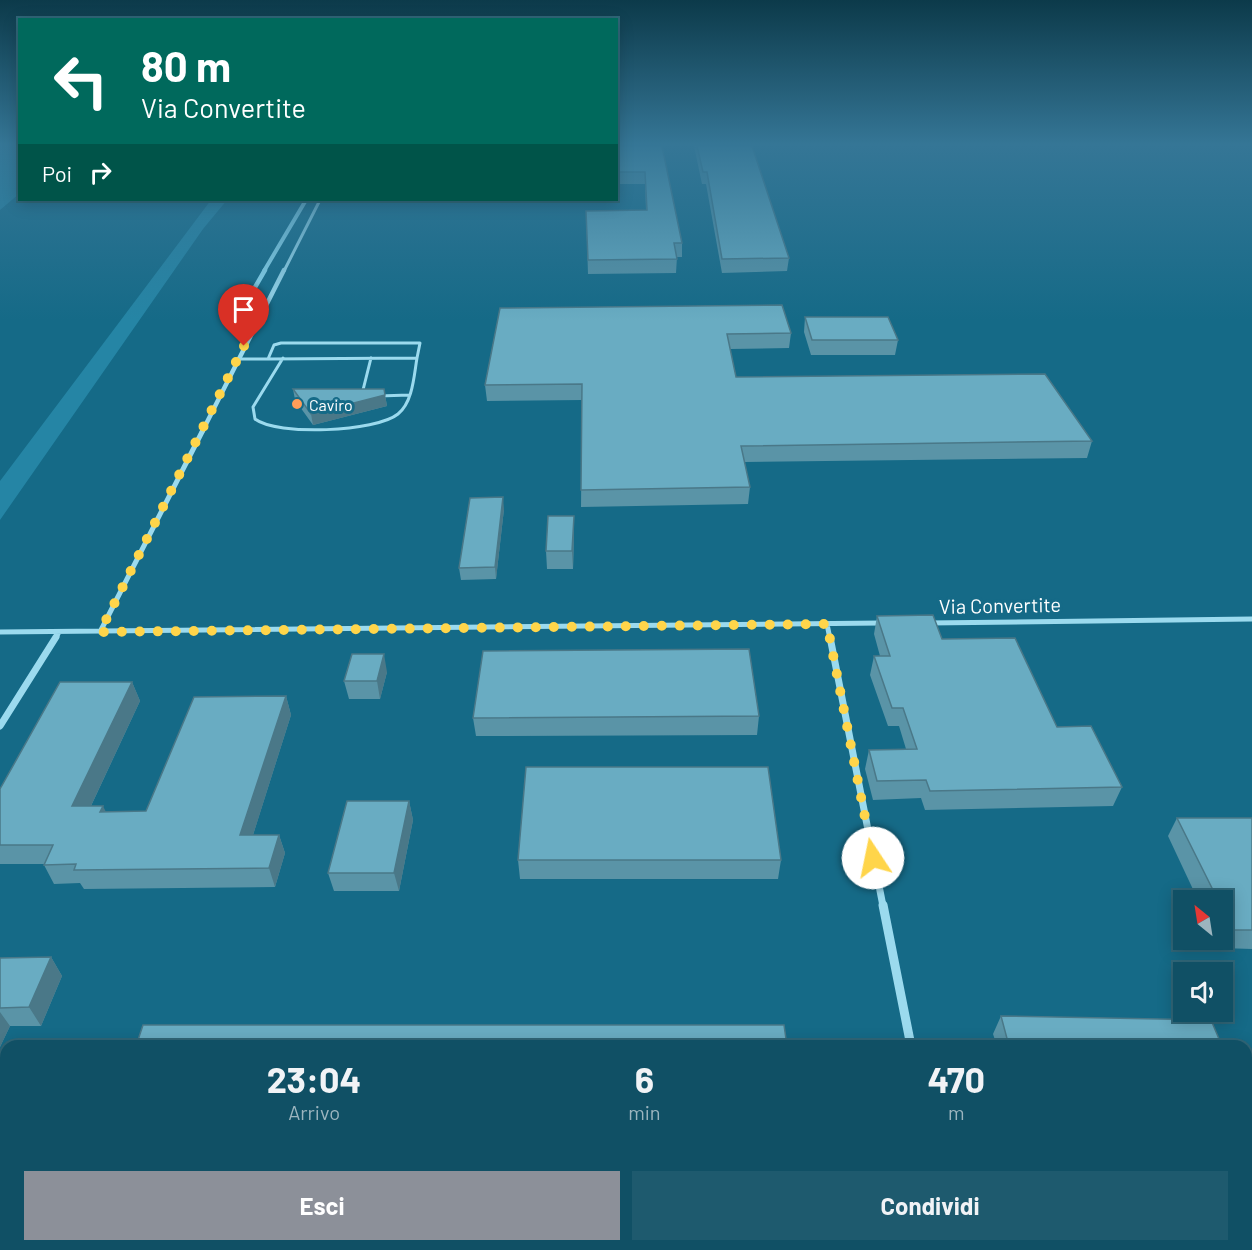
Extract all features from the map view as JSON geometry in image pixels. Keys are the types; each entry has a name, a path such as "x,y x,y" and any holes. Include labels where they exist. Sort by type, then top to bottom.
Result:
{"street":[{"path":"100,632 318,204"},
{"name":"Via Convertite","path":"921,623 1252,619"},
{"path":"0,632 886,623"},
{"path":"827,624 910,1040"},
{"path":"0,726 59,632"}],"lane":[{"path":"268,359 274,345 281,343 412,341 420,343 408,402 396,416 377,423 319,429 267,426 255,419 253,407 283,358"},
{"path":"371,358 361,394 370,397 409,395"},
{"path":"237,359 417,358"}],"shaded area":[{"path":"208,204 223,204 203,229 0,520 0,481"}],"building":[{"path":"647,204 674,204 682,243 674,243 677,259 588,260 586,211 647,210"},
{"path":"713,204 771,204 789,258 722,259"},
{"path":"782,305 791,333 727,334 736,377 1045,374 1092,441 741,446 750,487 581,490 582,384 485,385 500,308"},
{"path":"805,317 888,317 898,340 812,340"},
{"path":"293,389 384,389 385,395 311,414"},
{"path":"503,497 495,567 459,568 470,498"},
{"path":"548,516 574,516 572,551 546,551"},
{"path":"933,615 942,639 1015,638 1057,727 1091,726 1122,787 930,791 926,780 877,781 869,750 917,749 903,708 892,708 874,656 890,656 877,616"},
{"path":"749,649 759,716 473,718 483,651"},
{"path":"352,654 384,654 377,681 344,681"},
{"path":"60,682 132,682 72,806 103,806 100,812 146,811 194,697 286,696 240,835 279,835 269,868 74,870 76,864 44,865 53,845 0,845 0,789"},
{"path":"526,767 768,767 781,860 518,860"},
{"path":"347,801 409,801 394,873 328,873"},
{"path":"1177,818 1252,818 1252,930 1233,930 1233,890 1213,890"},
{"path":"51,957 29,1007 0,1008 0,958"},
{"path":"1001,1016 1212,1022 1219,1040 1007,1040"},
{"path":"143,1025 784,1025 786,1040 138,1040"}],"waterway":[{"path":"264,271 303,204"},
{"path":"240,313 265,270"}],"place":[{"name":"Caviro","path":"297,404"}],"route":[{"path":"244,346 100,632 827,624 873,858"}]}
